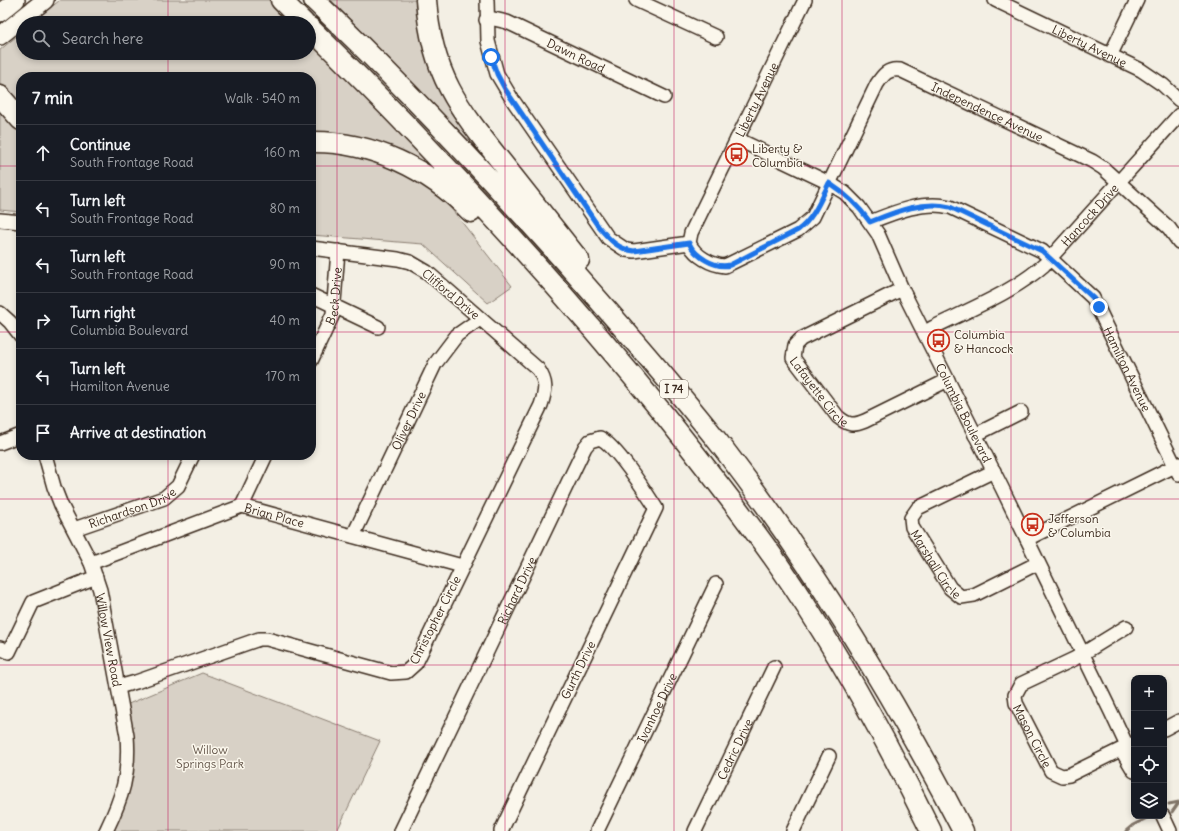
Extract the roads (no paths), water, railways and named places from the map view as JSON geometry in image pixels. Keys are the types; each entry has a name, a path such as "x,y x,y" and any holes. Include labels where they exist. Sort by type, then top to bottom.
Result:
{"highway":[{"path":"281,0 297,16"},
{"name":"I 74","path":"314,0 474,162 603,305 722,448 766,506 836,609 894,702 963,831"},
{"path":"426,0 434,53 448,88 458,106 476,131 601,287 656,367"},
{"name":"I 74","path":"316,35 440,160 543,272 623,364 721,486 790,582 822,632 863,700 900,768 931,831"},
{"path":"0,96 16,114"},
{"path":"316,142 336,143 378,152 410,166 446,189 623,364"}],"main road":[{"path":"0,13 16,0"},
{"path":"25,16 45,0"},
{"path":"0,36 16,23"}],"street":[{"path":"487,0 486,20 491,57 497,74 505,89 608,238 626,250 634,251 689,243 696,253 708,261 719,266 730,265 798,230 807,223 813,217 829,183"},
{"path":"636,0 716,37"},
{"name":"Liberty Avenue","path":"689,243 691,233 805,0"},
{"name":"Liberty Avenue","path":"995,0 1153,77 1179,100"},
{"path":"1110,56 1137,0"},
{"name":"Dawn Road","path":"486,20 494,19 507,22 664,97"},
{"name":"Independence Avenue","path":"829,183 877,84 884,74 893,69 900,70 1092,161 1169,228 1179,242"},
{"name":"Hancock Drive","path":"925,334 1012,288 1032,275 1051,258 1179,115"},
{"name":"Columbia Boulevard","path":"737,139 829,183 845,193 859,206 878,234 902,289 994,471 1082,654 1131,744"},
{"name":"Hamilton Avenue","path":"870,222 919,206 940,204 950,207 1024,241 1051,258 1093,298 1178,468"},
{"path":"0,220 16,222"},
{"name":"Clifford Drive","path":"316,249 398,259 418,267 538,369 544,381"},
{"name":"Beck Drive","path":"316,351 328,326 333,305 338,251"},
{"name":"Lafayette Circle","path":"902,289 801,338 795,345 793,358 838,417 850,425 865,421 948,380"},
{"path":"316,297 378,327"},
{"path":"0,314 10,322 16,330"},
{"name":"Oliver Drive","path":"353,536 435,364 457,335 480,319"},
{"name":"Christopher Circle","path":"118,687 260,639 267,639 391,673 402,673 412,667 416,663 541,405 546,391 544,381"},
{"path":"975,435 1020,412"},
{"path":"0,443 16,437"},
{"name":"Richard Drive","path":"401,831 585,447 596,438 605,441 642,487 656,508"},
{"name":"Willow View Road","path":"46,460 56,493 91,563 96,577 128,736 128,769 119,804 106,831"},
{"name":"Richardson Drive","path":"74,529 164,498 178,486 191,460"},
{"path":"242,506 264,460"},
{"path":"1027,539 1178,468"},
{"name":"Marshall Circle","path":"994,471 918,508 911,518 912,527 950,588 962,597 974,595 1038,563"},
{"name":"Brian Place","path":"91,563 242,506 462,566"},
{"name":"Gurth Drive","path":"501,831 656,508"},
{"path":"0,648 9,652 33,602 96,577"},
{"name":"Ivanhoe Drive","path":"597,831 716,584"},
{"path":"1082,654 1126,627"},
{"name":"Mason Circle","path":"1082,654 1021,684 1015,695 1016,703 1046,762 1055,774 1062,776 1069,775 1131,746"},
{"name":"Cedric Drive","path":"696,831 774,667"},
{"path":"1167,727 1179,721"},
{"name":"Columbia Boulevard","path":"1131,747 1124,756 1131,766"},
{"path":"793,831 829,756"},
{"path":"1164,819 1170,831"}],"waterway":[{"path":"1169,804 1179,802"},
{"path":"1172,812 1179,802"},
{"path":"1126,831 1133,825 1145,819"}],"place":[{"name":"Liberty & Columbia","path":"737,155"},
{"name":"Columbia & Hancock","path":"938,341"},
{"name":"Jefferson & Columbia","path":"1032,525"}],"park label":[{"name":"Willow Springs Park","path":"210,756"}]}
